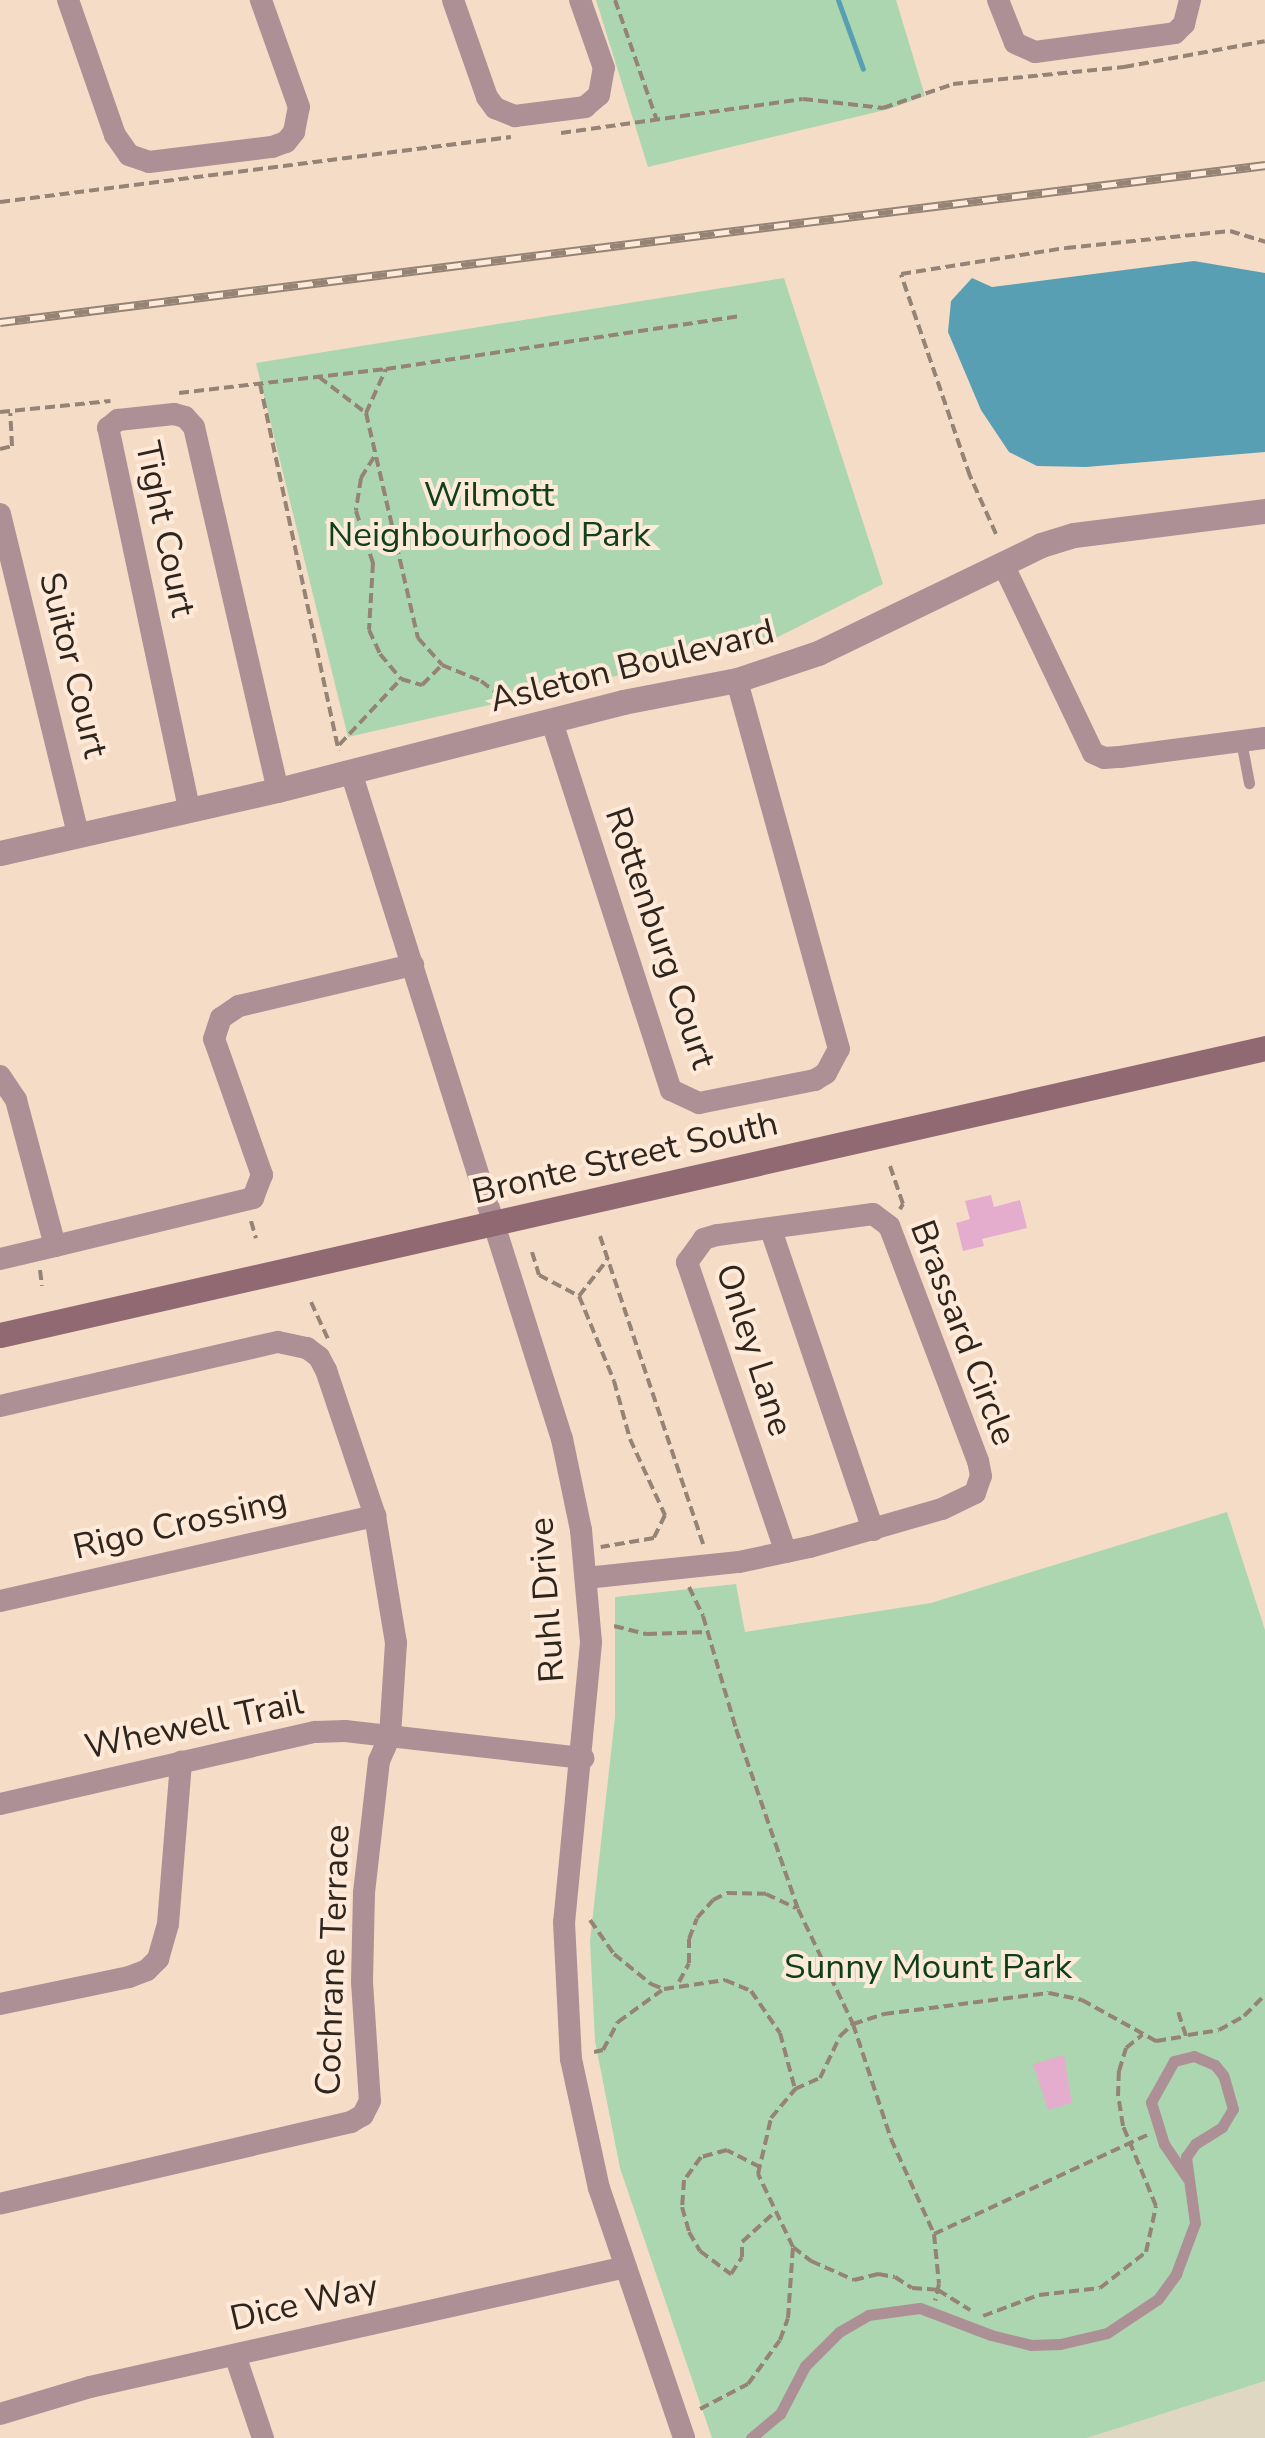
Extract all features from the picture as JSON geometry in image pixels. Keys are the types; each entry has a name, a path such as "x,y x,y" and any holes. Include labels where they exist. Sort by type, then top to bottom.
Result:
{"main road":[{"name":"Bronte Street South","path":"0,1335 1265,1048"}],"street":[{"path":"68,0 115,136 129,155 149,162 272,147 286,142 294,132 299,107 261,0"},
{"path":"453,0 486,96 495,108 515,116 586,107 599,95 604,68 580,0"},
{"path":"998,0 1015,42 1035,52 1175,33 1184,24 1190,0"},
{"name":"Tight Court","path":"189,808 108,428 118,420 174,414 184,416 194,427 278,790"},
{"name":"Asleton Boulevard","path":"0,853 278,790 623,702 738,680 818,653 1002,564 1074,535 1265,511"},
{"name":"Suitor Court","path":"0,514 78,833"},
{"path":"1002,564 1093,753 1104,758 1120,757 1265,738"},
{"name":"Rottenburg Court","path":"546,724 671,1090 699,1103 815,1080 826,1074 839,1049 738,680"},
{"name":"Ruhl Drive","path":"347,773 413,965 562,1438 583,1549 591,1643 583,1758 564,1922 565,1998 575,2090 600,2188 684,2438"},
{"path":"0,1259 253,1198 262,1175 214,1039 221,1018 239,1006 413,965"},
{"path":"0,1076 16,1100 54,1246"},
{"name":"Brassard Circle","path":"586,1578 786,1552 960,1503 975,1493 980,1476 889,1226 872,1214 859,1214 771,1230"},
{"path":"771,1230 873,1530"},
{"name":"Onley Lane","path":"771,1230 704,1239 686,1262 786,1552"},
{"path":"0,1406 278,1342 297,1344 319,1356 375,1516 396,1643 390,1736"},
{"name":"Rigo Crossing","path":"0,1601 375,1516"},
{"name":"Whewell Trail","path":"0,1804 315,1732 390,1736 583,1758"},
{"name":"Cochrane Terrace","path":"0,2204 350,2122 363,2114 370,2101 362,1982 364,1894 378,1761 390,1736"},
{"path":"0,2004 129,1977 147,1970 158,1959 168,1924 180,1762"},
{"name":"Dice Way","path":"0,2414 58,2395 626,2267"},
{"path":"235,2355 263,2438"}],"lane":[{"path":"1241,742 1249,783"},
{"path":"751,2438 780,2414 805,2366 839,2332 886,2310 934,2310 991,2335 1031,2345 1086,2341 1107,2333 1158,2299 1176,2274 1194,2222 1186,2157 1195,2144 1222,2127 1233,2109 1230,2089 1215,2066 1203,2058 1184,2056 1165,2071 1151,2102 1174,2164 1188,2179"}],"path":[{"path":"615,0 656,118"},
{"path":"552,134 637,126 656,118 803,99 883,108 953,84 1124,67 1265,41"},
{"path":"0,202 517,137"},
{"path":"996,534 970,476 901,274 1066,248 1230,231 1265,242"},
{"path":"164,395 386,369 742,316"},
{"path":"386,369 366,413 418,638 442,665 481,682 546,724"},
{"path":"318,377 366,413"},
{"path":"260,384 347,773"},
{"path":"0,412 125,399"},
{"path":"0,449 12,446 10,411"},
{"path":"376,455 361,478 356,510 373,563 369,630 380,654 400,678 422,686 442,665"},
{"path":"338,746 400,678"},
{"path":"889,1226 902,1204 890,1166"},
{"path":"600,1236 708,1565"},
{"path":"532,1252 539,1276 580,1296 614,1381 630,1440 664,1515 654,1538 583,1549"},
{"path":"580,1296 608,1258"},
{"path":"310,1302 328,1337 319,1356"},
{"path":"683,1568 798,1908 853,2024 890,2139 934,2234 938,2290 934,2310"},
{"path":"614,1626 648,1634 707,1632"},
{"path":"678,1984 689,1964 688,1939 697,1918 712,1900 727,1894 766,1894 798,1908"},
{"path":"590,1920 626,1965 664,1989"},
{"path":"594,2052 603,2050 618,2022 664,1989 725,1980 751,1991 780,2033 796,2089"},
{"path":"1142,2034 1126,2048 1119,2071 1118,2096 1130,2142 1156,2206 1146,2252 1100,2288 1040,2295 1006,2304 985,2317 938,2290 912,2288 878,2274 854,2280 793,2247 758,2174 772,2118 796,2089 820,2078 840,2036 853,2024 884,2014 1049,1993 1082,2000 1156,2041 1231,2023 1265,1995"},
{"path":"1178,2012 1186,2036"},
{"path":"934,2234 1159,2130"},
{"path":"760,2166 727,2150 701,2158 684,2180 682,2207 689,2232 700,2251 731,2274 742,2257 742,2242 774,2212"},
{"path":"700,2409 748,2384 780,2340 788,2318 793,2247"}],"shaded area":[{"path":"1265,2381 1265,2438 1087,2438"}],"green space":[{"path":"596,0 896,0 925,96 889,109 648,167"},
{"name":"Wilmott Neighbourhood Park","path":"784,278 883,584 770,641 348,737 256,363"},
{"name":"Sunny Mount Park","path":"1227,1512 1265,1630 1265,2381 1087,2438 712,2438 620,2168 595,2041 590,1941 615,1717 615,1597 736,1584 745,1632 931,1603"}],"water":[{"path":"1194,261 1265,273 1265,452 1086,467 1037,466 1009,452 981,410 948,332 951,301 972,278 992,287"}],"building":[{"path":"991,1195 994,1207 1020,1200 1027,1228 982,1239 984,1246 963,1251 956,1223 970,1219 965,1201"},
{"path":"1064,2055 1072,2103 1048,2110 1033,2064"}],"waterway":[{"path":"838,0 863,69"}],"railway":[{"path":"0,322 1265,165"}]}
